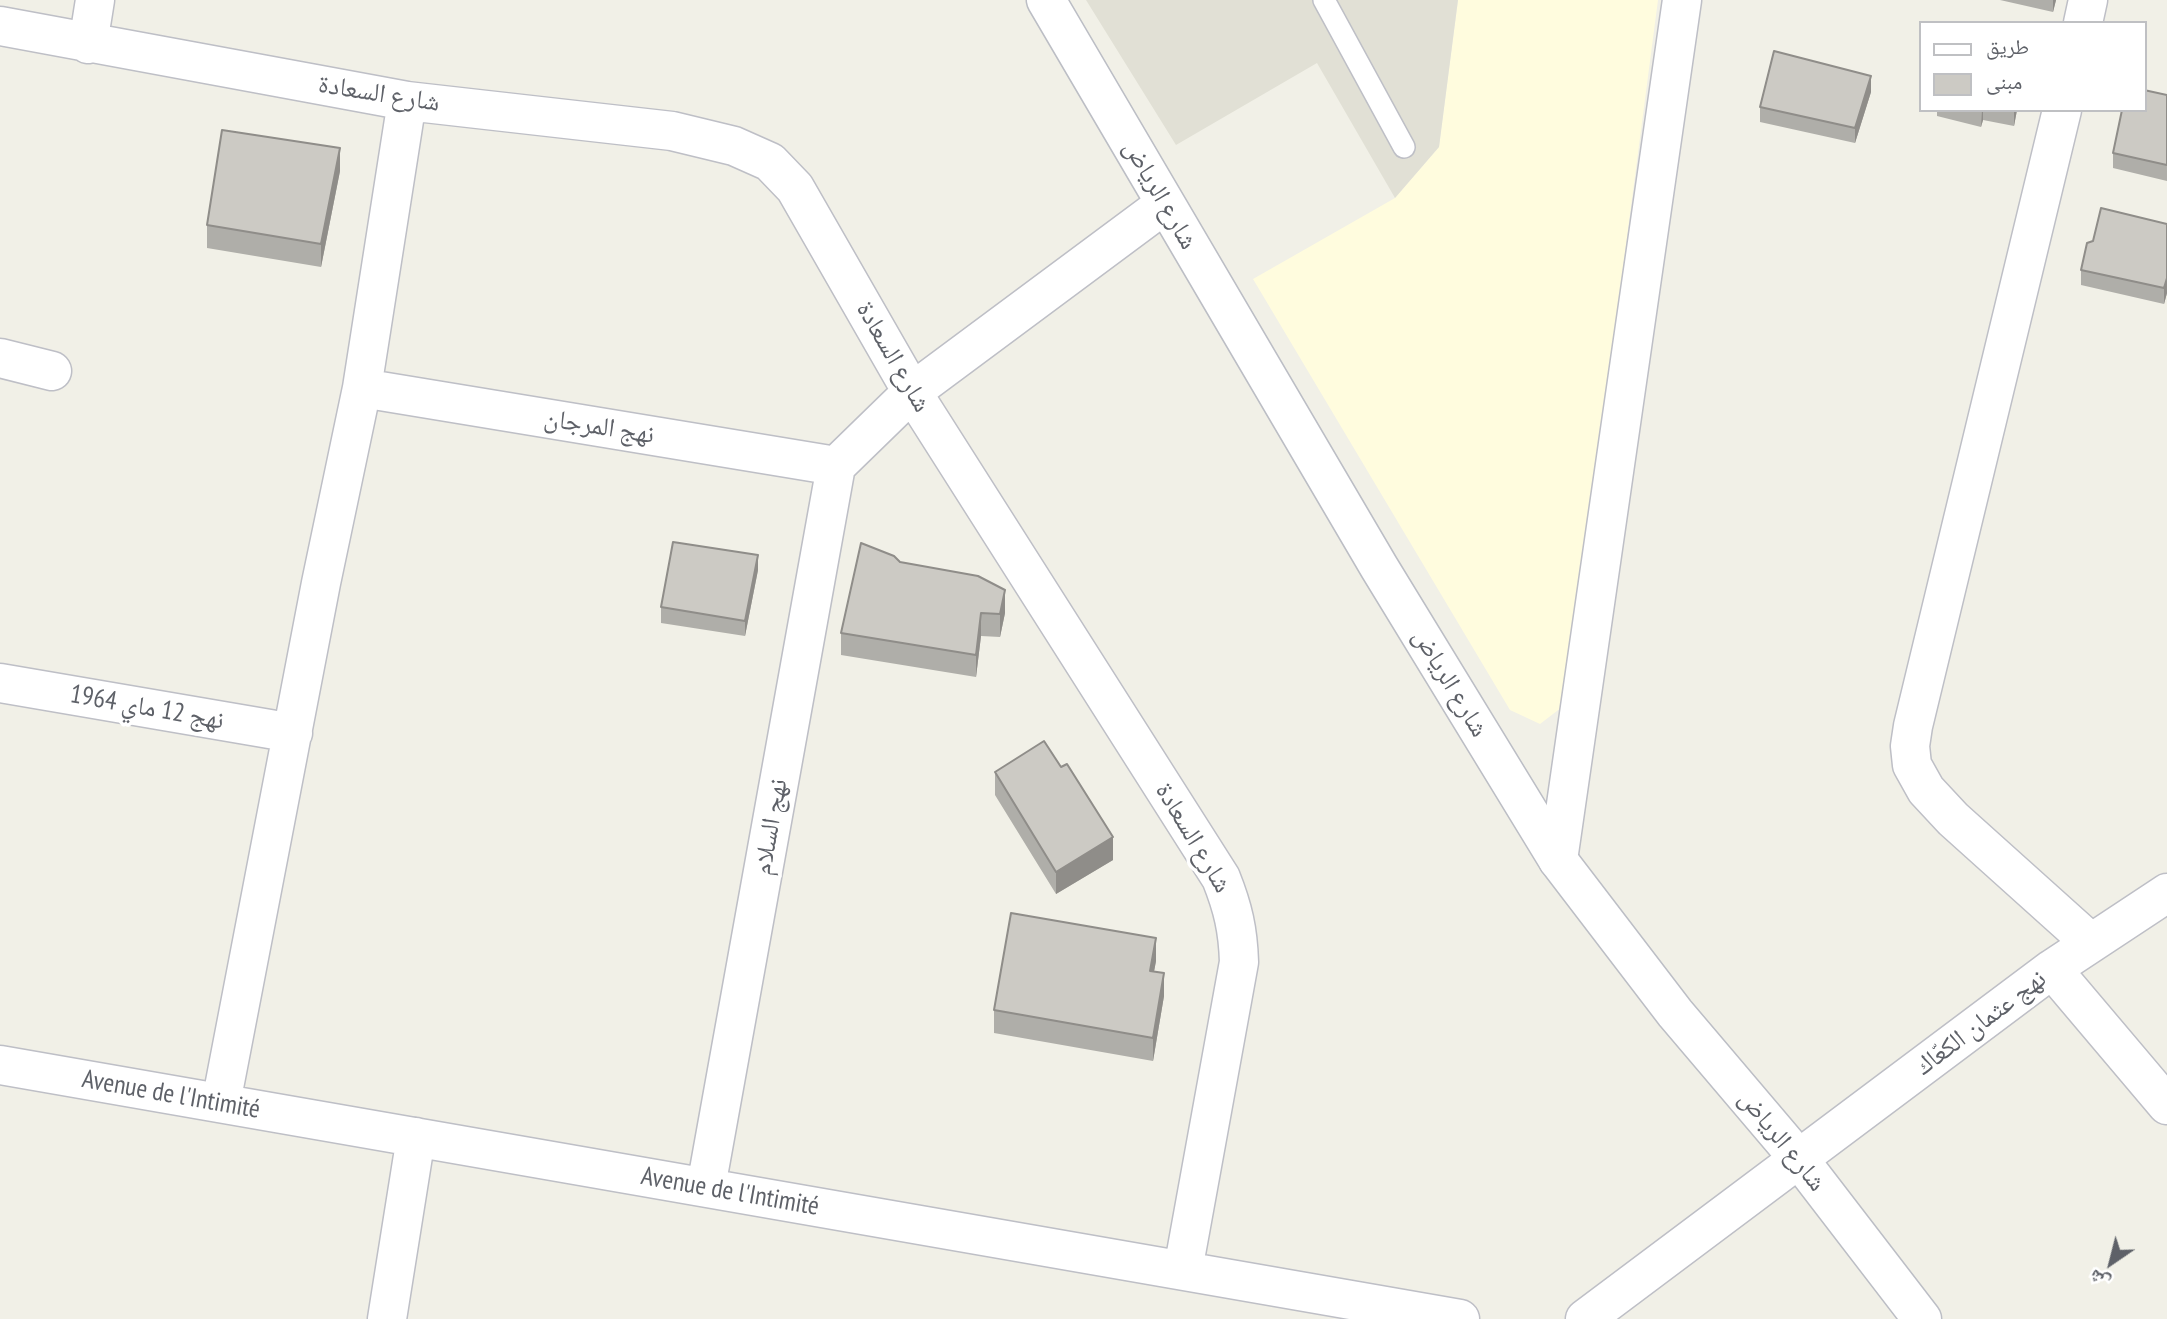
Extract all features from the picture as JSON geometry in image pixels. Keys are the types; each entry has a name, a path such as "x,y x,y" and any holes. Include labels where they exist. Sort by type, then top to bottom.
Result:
{"street":[{"path":"88,44 96,0"},
{"name":"شارع الرياض","path":"1046,0 1379,567 1558,860 1675,1013 1799,1159 1922,1319"},
{"path":"1558,860 1682,0"},
{"path":"2083,21 2088,0"},
{"name":"شارع السعادة","path":"0,26 407,101 672,131 734,146 770,162 795,188 912,392 1221,878 1231,905 1238,934 1239,962 1183,1270"},
{"path":"221,1103 320,583 362,388 407,101"},
{"path":"2062,112 1910,746 1912,765 1926,790 1953,819 2091,943"},
{"path":"836,466 912,392 1165,204"},
{"path":"0,358 52,371"},
{"name":"نهج المرجان","path":"362,388 836,466"},
{"name":"نهج السلام","path":"706,1187 836,466"},
{"name":"نهج 12 ماي 1964","path":"0,683 293,733"},
{"name":"نهج عثمان الكعّاك","path":"1585,1319 2052,970 2167,893"},
{"path":"2052,970 2167,1105"},
{"name":"Avenue de l'Intimité","path":"0,1065 1460,1319"},
{"path":"387,1319 416,1137"}],"lane":[{"path":"1324,0 1404,147"}],"shaded area":[{"path":"1086,0 1458,0 1439,147 1395,198 1317,63 1176,145"},
{"path":"1458,0 1658,0 1566,704 1540,724 1510,710 1253,279 1395,198 1439,147"}],"building":[{"path":"1774,51 1871,76 1855,128 1760,107"},
{"path":"2146,90 2167,95 2167,165 2113,153 2122,112 2146,112"},
{"path":"222,130 340,148 321,244 207,225"},
{"path":"2101,208 2167,224 2167,278 2164,288 2081,270 2087,243 2093,241"},
{"path":"673,542 758,555 745,621 661,607"},
{"path":"861,543 894,556 900,562 978,576 1005,590 1000,614 981,613 976,655 841,633"},
{"path":"1044,741 1061,767 1067,764 1113,837 1056,872 995,772"},
{"path":"1011,913 1156,938 1150,971 1164,973 1153,1038 994,1010"}]}
